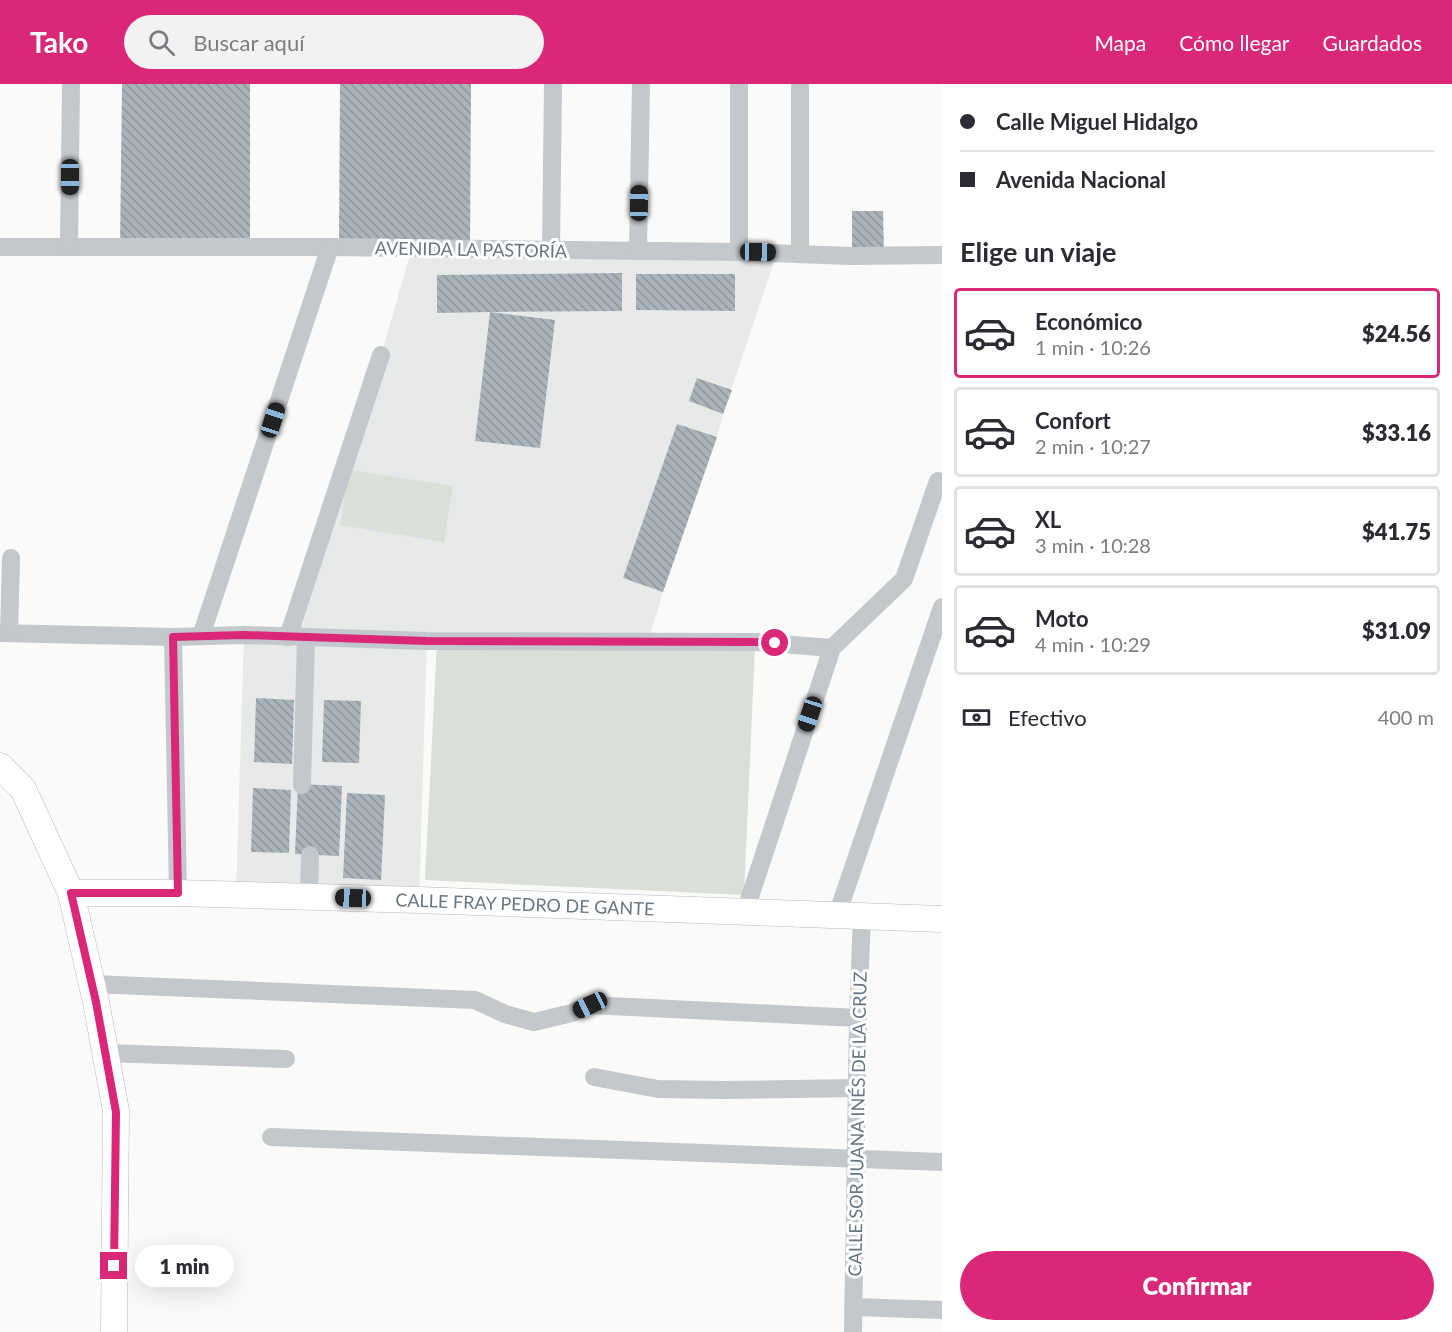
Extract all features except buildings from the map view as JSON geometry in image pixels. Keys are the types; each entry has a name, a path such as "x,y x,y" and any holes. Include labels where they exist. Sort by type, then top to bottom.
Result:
{"street":[{"path":"69,247 71,84"},
{"path":"551,249 553,84"},
{"path":"638,250 641,84"},
{"path":"739,252 740,84"},
{"path":"800,84 800,253"},
{"name":"AVENIDA LA PASTORÍA","path":"0,247 330,247 638,250 851,256 942,255"},
{"path":"201,636 330,247"},
{"path":"302,785 297,637 381,355"},
{"path":"745,912 832,648 904,579 938,481"},
{"path":"11,558 4,633 173,637 244,635 427,641 756,642 832,648"},
{"name":"CALLE SOR JUANA INÉS DE LA CRUZ","path":"853,1332 858,1018 849,915 942,607"},
{"path":"173,637 178,893"},
{"path":"0,766 23,789 71,893 92,984 116,1112 114,1332"},
{"path":"309,897 310,855"},
{"name":"CALLE FRAY PEDRO DE GANTE","path":"71,893 178,893 942,919"},
{"path":"92,984 475,1000 505,1014 534,1022 572,1013 590,1005 858,1018"},
{"path":"105,1053 286,1059"},
{"path":"594,1077 658,1089 857,1088"},
{"path":"271,1137 942,1162"},
{"path":"854,1306 942,1310"}],"shaded area":[{"path":"412,248 777,253 648,641 427,641 419,900 236,894 244,635 288,636 381,355"},
{"path":"349,470 453,486 444,542 340,525"},
{"path":"437,641 755,646 744,895 425,880"}],"route":[{"path":"114,1266 116,1112 96,1002 71,893 178,893 173,637 244,635 427,641 775,643"}]}
